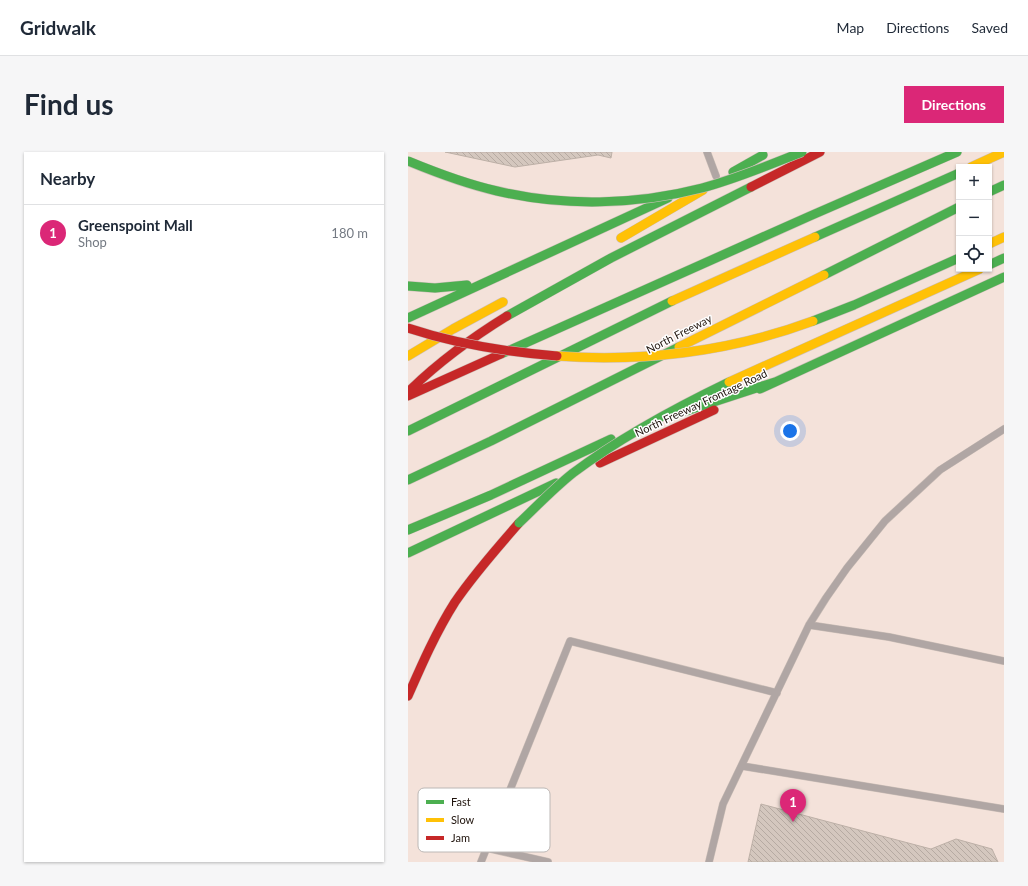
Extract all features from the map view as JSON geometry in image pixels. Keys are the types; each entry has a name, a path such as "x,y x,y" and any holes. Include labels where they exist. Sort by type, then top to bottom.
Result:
{"main road":[{"path":"408,161 439,174 478,186 526,197 575,201 658,197 703,188 802,152"},
{"path":"408,393 434,367 481,332 513,312 611,258 820,152"},
{"path":"408,396 803,219 957,152"},
{"path":"978,164 1004,152"},
{"path":"408,318 766,153"},
{"path":"613,242 766,153"},
{"path":"408,431 680,298 956,174"},
{"path":"992,191 1004,185"},
{"name":"North Freeway","path":"408,480 491,441 956,208"},
{"path":"992,243 1004,237"},
{"path":"992,264 1004,258"},
{"path":"408,328 453,341 487,348 556,357 636,358 682,353 740,342 790,328 868,298 956,259"},
{"path":"408,696 426,656 455,603 481,566 519,523 549,493 581,467 611,446 666,414 712,390 973,272"},
{"name":"North Freeway Frontage Road","path":"408,553 1004,276"},
{"path":"408,286 435,288 464,286 490,279"},
{"path":"408,356 453,329 509,299"},
{"path":"408,530 491,495 640,426 775,382"},
{"path":"408,563 429,544"}],"lane":[{"path":"707,152 716,176"},
{"path":"709,862 723,804 809,625 839,580 885,521 940,470 1004,429"},
{"path":"809,625 889,638 1004,661"},
{"path":"511,788 570,640 777,693"},
{"path":"742,766 1004,809"},
{"path":"481,862 485,852"},
{"path":"504,852 548,862"}],"building":[{"path":"445,152 612,152 611,158 598,155 515,167"},
{"path":"761,804 931,849 956,839 992,849 998,862 748,862"}],"traffic: fast":[{"path":"408,161 452,178 497,191 548,200 600,202 652,198 702,188 740,176 802,152"},
{"path":"501,354 957,152"},
{"path":"733,172 763,155"},
{"path":"815,237 956,174"},
{"path":"992,191 1004,185"},
{"path":"507,316 611,258 751,187"},
{"path":"408,318 668,198"},
{"path":"824,275 956,209"},
{"path":"992,264 1004,258"},
{"path":"813,321 854,305 956,259"},
{"path":"760,389 1004,277"},
{"path":"408,286 435,288 467,285"},
{"path":"408,431 672,301"},
{"path":"408,480 491,441 679,347"},
{"path":"519,523 573,473 610,447 689,402 729,382"},
{"path":"686,411 775,382"},
{"path":"408,530 491,495 611,439"},
{"path":"408,553 556,483"}],"traffic: slow":[{"path":"978,164 1004,152"},
{"path":"621,238 703,190"},
{"path":"672,301 815,237"},
{"path":"992,243 1004,237"},
{"path":"729,382 973,272"},
{"path":"679,347 824,275"},
{"path":"408,356 453,329 503,302"},
{"path":"557,356 622,357 687,352 751,340 813,321"}],"traffic: jam":[{"path":"751,187 820,152"},
{"path":"411,389 457,350 507,316"},
{"path":"408,328 463,343 519,352 557,356"},
{"path":"408,396 501,354"},
{"path":"600,463 714,410"},
{"path":"408,696 435,636 455,602 478,571 519,523"}],"place":[{"name":"Greenspoint Mall","path":"793,822"}]}
